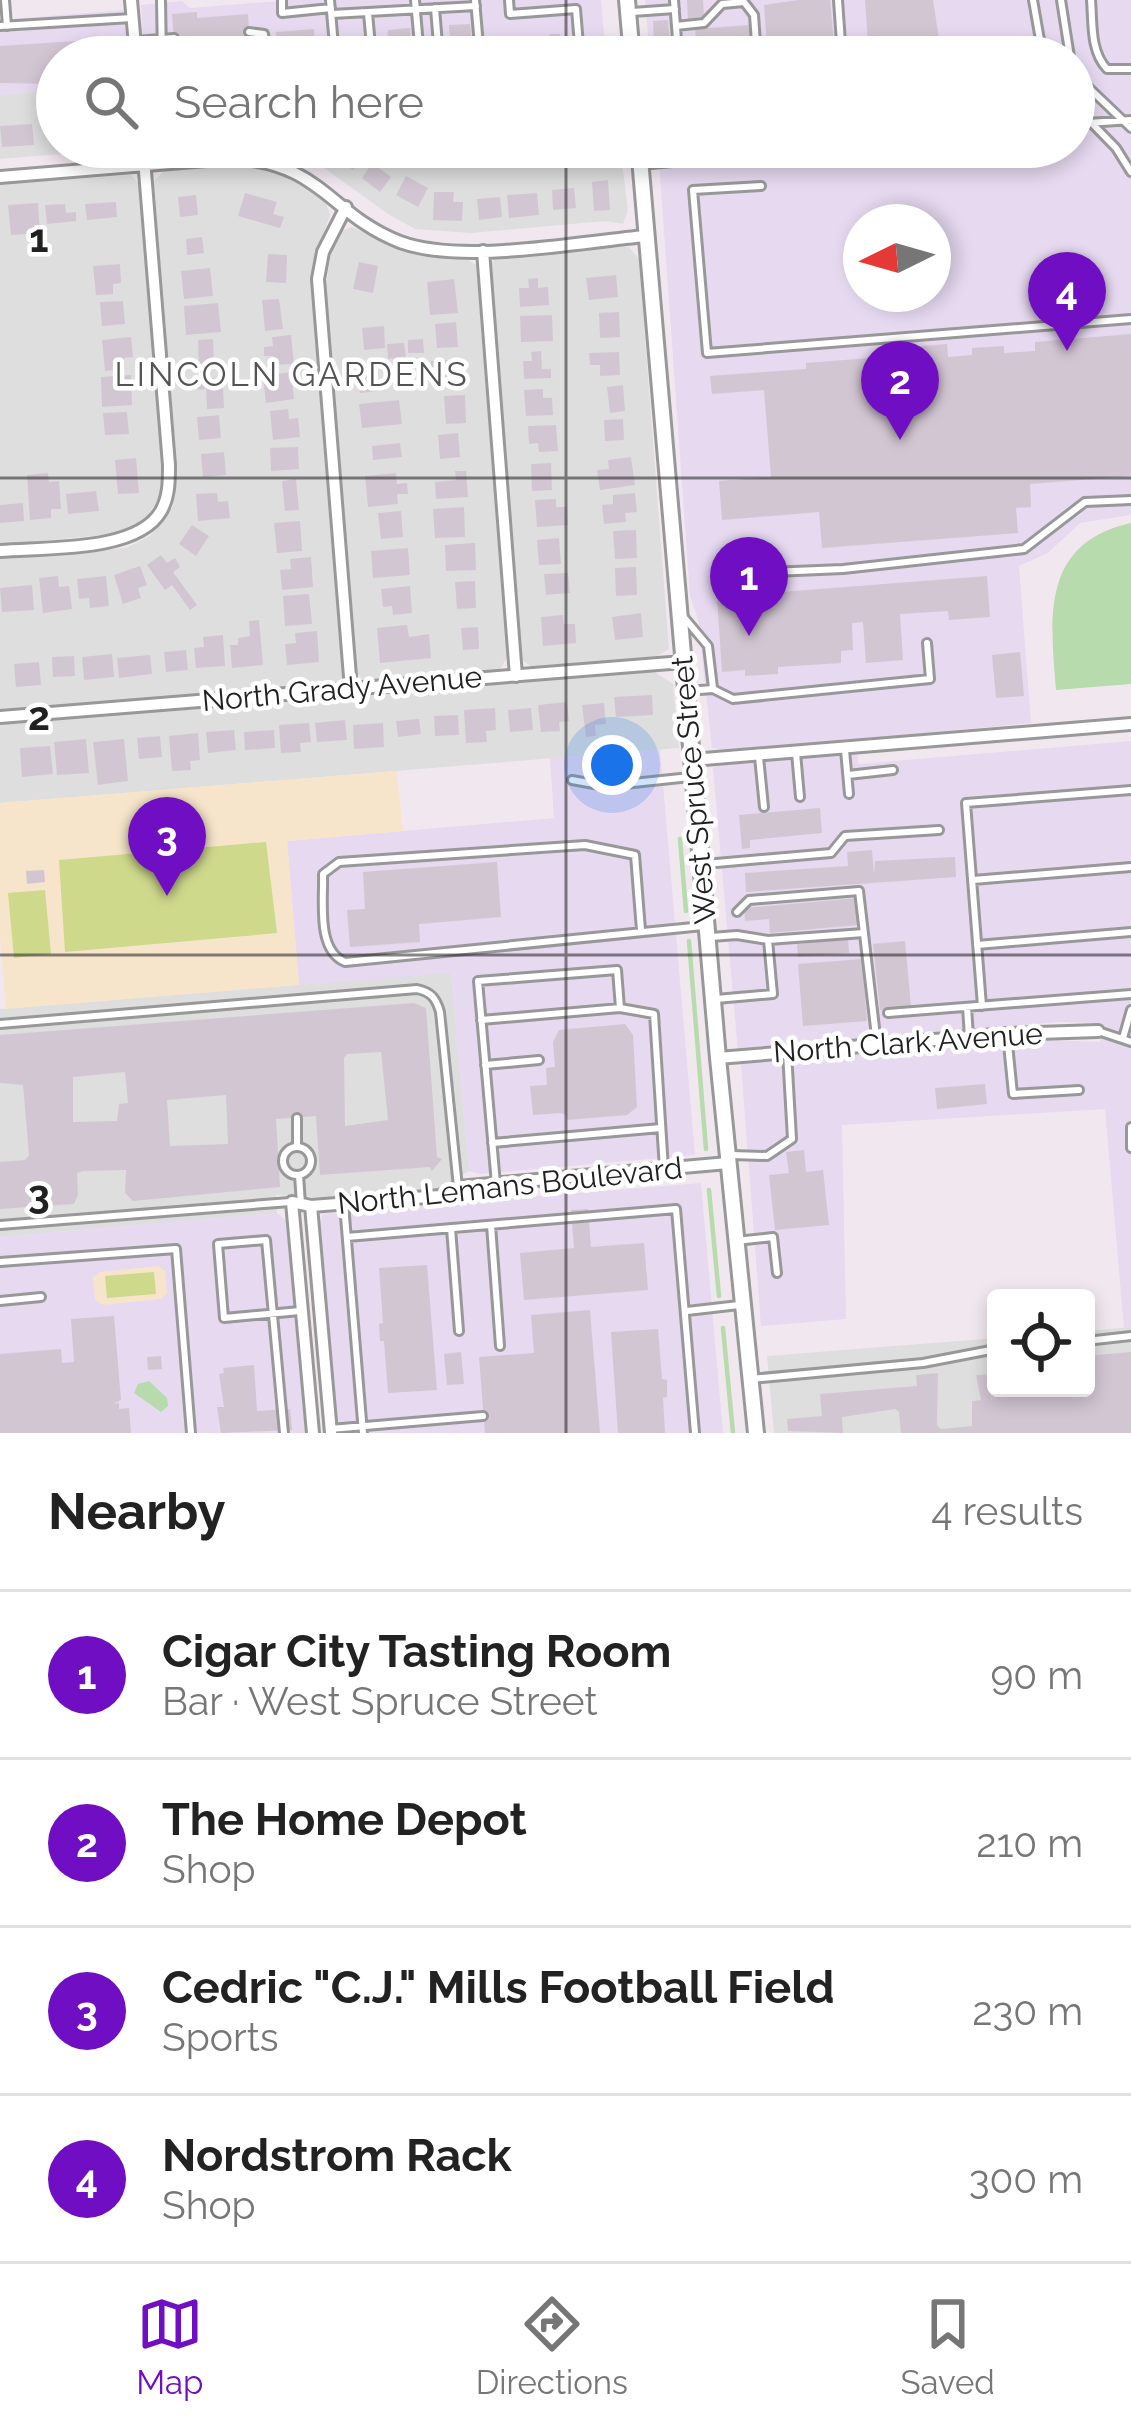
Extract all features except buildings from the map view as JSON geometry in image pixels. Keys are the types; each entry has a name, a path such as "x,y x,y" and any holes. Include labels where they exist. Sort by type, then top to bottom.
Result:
{"street":[{"path":"130,0 134,36"},
{"path":"627,6 630,36"},
{"path":"0,177 109,168"},
{"path":"0,551 113,541 145,530 164,508 169,465 145,168"},
{"path":"288,168 385,236 445,252 646,236"},
{"name":"West Spruce Street","path":"640,168 718,1058 756,1433"},
{"path":"346,206 323,252 318,279 351,688"},
{"path":"483,251 516,676"},
{"name":"North Grady Avenue","path":"0,717 683,662"},
{"path":"692,760 1131,724"},
{"name":"North Clark Avenue","path":"718,1058 1098,1030"},
{"name":"North Lemans Boulevard","path":"301,1204 440,1196 458,1187 728,1159"},
{"path":"301,1204 320,1309 330,1431"},
{"path":"301,1204 302,1311 313,1433"},
{"path":"302,1311 320,1309"}],"lane":[{"path":"5,0 3,26 132,18"},
{"path":"161,0 161,36"},
{"path":"282,0 283,13 476,3 478,36"},
{"path":"379,0 380,11"},
{"path":"508,0 510,14 576,9 578,36"},
{"path":"838,0 841,36"},
{"path":"1033,0 1039,36"},
{"path":"1061,0 1067,36"},
{"path":"1091,0 1093,36"},
{"path":"676,26 704,23 722,2 744,2 751,8 754,36"},
{"path":"416,5 418,36"},
{"path":"627,6 674,5 678,36"},
{"path":"435,8 437,36"},
{"path":"368,12 370,36"},
{"path":"249,32 264,36"},
{"path":"1095,48 1107,69 1131,69"},
{"path":"1095,93 1129,123"},
{"path":"1095,122 1129,123"},
{"path":"1095,125 1131,172"},
{"path":"761,186 693,190 707,352 1131,319"},
{"path":"723,574 843,568 1024,549 1085,502 1131,500"},
{"path":"679,613 708,646 713,688"},
{"path":"686,691 713,688 733,699 930,680 927,643"},
{"path":"845,747 849,794"},
{"path":"796,752 800,797"},
{"path":"758,754 764,807"},
{"path":"848,775 893,770"},
{"path":"572,780 605,786 693,777"},
{"path":"982,1006 966,803 1131,790"},
{"path":"701,864 831,853 845,836 939,830"},
{"path":"641,930 634,855 584,845 339,862 322,874 327,946 333,957 345,962 641,930 768,940 864,933"},
{"path":"972,880 1131,867"},
{"path":"737,912 749,900 859,891 877,1045"},
{"path":"977,946 1131,932"},
{"path":"713,1000 773,994 768,940"},
{"path":"496,1184 478,981 617,970 620,1008"},
{"path":"0,1024 426,991 436,998 440,1012 458,1187"},
{"path":"888,1013 1131,994"},
{"path":"967,1007 969,1037"},
{"path":"482,1020 620,1008 655,1014 664,1169"},
{"path":"1098,1030 1127,1040 1131,1010"},
{"path":"1007,1034 1013,1094 1079,1090"},
{"path":"728,1159 767,1156 792,1138 787,1052"},
{"path":"485,1065 539,1060"},
{"path":"297,1118 297,1146"},
{"path":"1131,1126 1131,1148"},
{"path":"492,1143 661,1128"},
{"path":"0,1225 301,1204 299,1175 312,1162 309,1153 297,1146"},
{"path":"297,1146 285,1153 283,1162 290,1173 299,1175"},
{"path":"344,1204 363,1430"},
{"path":"347,1237 676,1209 695,1433"},
{"path":"491,1225 500,1346"},
{"path":"451,1228 459,1331"},
{"path":"736,1241 773,1238 777,1274"},
{"path":"284,1433 274,1313 266,1240 218,1244 224,1318 274,1313 302,1311"},
{"path":"0,1262 176,1249 191,1433"},
{"path":"0,1301 41,1297"},
{"path":"685,1311 742,1304"},
{"path":"1095,1340 1131,1336"},
{"path":"750,1379 923,1363 987,1351"},
{"path":"330,1431 483,1416"}],"shaded area":[{"path":"292,0 601,0 604,36 143,36 141,5 182,1 190,8"},
{"path":"645,0 1131,0 1131,515 1080,523 1048,553 1019,566 1031,723 733,751 712,748 698,619 690,596 659,168 1095,168 1095,36 648,36"},
{"path":"124,10 126,36 36,36 36,91 0,95 0,20"},
{"path":"36,91 36,156 0,159 0,95"},
{"path":"266,168 298,180 325,200 330,215 314,260 313,285 342,679 0,711 0,559 126,548 150,536 172,508 176,479 154,181 164,171"},
{"path":"324,168 623,168 628,211 623,224 605,221 471,233 415,229"},
{"path":"131,175 140,185 162,454 160,497 146,518 124,533 0,545 0,184"},
{"path":"352,227 415,253 464,257 476,265 508,656 499,671 365,681 357,674 326,285 332,247 341,231"},
{"path":"623,246 639,259 669,649 653,659 532,667 519,651 490,267 495,258 507,255"},
{"path":"1131,523 1131,684 1056,690 1053,610 1066,565 1080,547"},
{"path":"655,672 673,684 679,748 0,803 0,723"},
{"path":"1131,741 1131,1327 1124,1328 1105,1109 842,1125 846,1319 761,1326 741,1064 1026,1039 1100,1042 1099,1023 1059,1022 738,1052 713,768 857,754 859,764"},
{"path":"660,749 695,1155 480,1174 469,1171 451,973 299,985 287,841 554,818 550,758"},
{"path":"397,771 403,831 287,841 299,985 6,1009 0,937 0,803"},
{"path":"266,842 277,933 65,952 59,860"},
{"path":"45,890 51,954 14,958 8,893"},
{"path":"451,972 469,1171 441,1188 334,1198 276,1195 277,1213 0,1237 0,1009"},
{"path":"701,1183 723,1433 337,1433 319,1224 323,1214"},
{"path":"277,1213 287,1221 306,1433 0,1433 0,1237"},
{"path":"158,1266 165,1271 167,1293 161,1299 103,1305 95,1300 93,1278 100,1272"},
{"path":"154,1272 156,1294 107,1298 105,1276"},
{"path":"1131,1327 1131,1433 774,1433 767,1356 987,1339 987,1397 1095,1397 1095,1330"},
{"path":"149,1381 167,1398 168,1406 161,1412 134,1393 138,1384"}],"waterway":[{"path":"680,839 686,911"},
{"path":"689,941 706,1149"},
{"path":"709,1190 719,1296"},
{"path":"723,1328 733,1433"}],"place":[{"name":"Nordstrom Rack","path":"1067,351"},
{"name":"The Home Depot","path":"900,440"},
{"name":"Cigar City Tasting Room","path":"749,636"},
{"name":"Cedric \"C.J.\" Mills Football Field","path":"167,896"}],"district":[{"name":"LINCOLN GARDENS","path":"292,374"}]}
